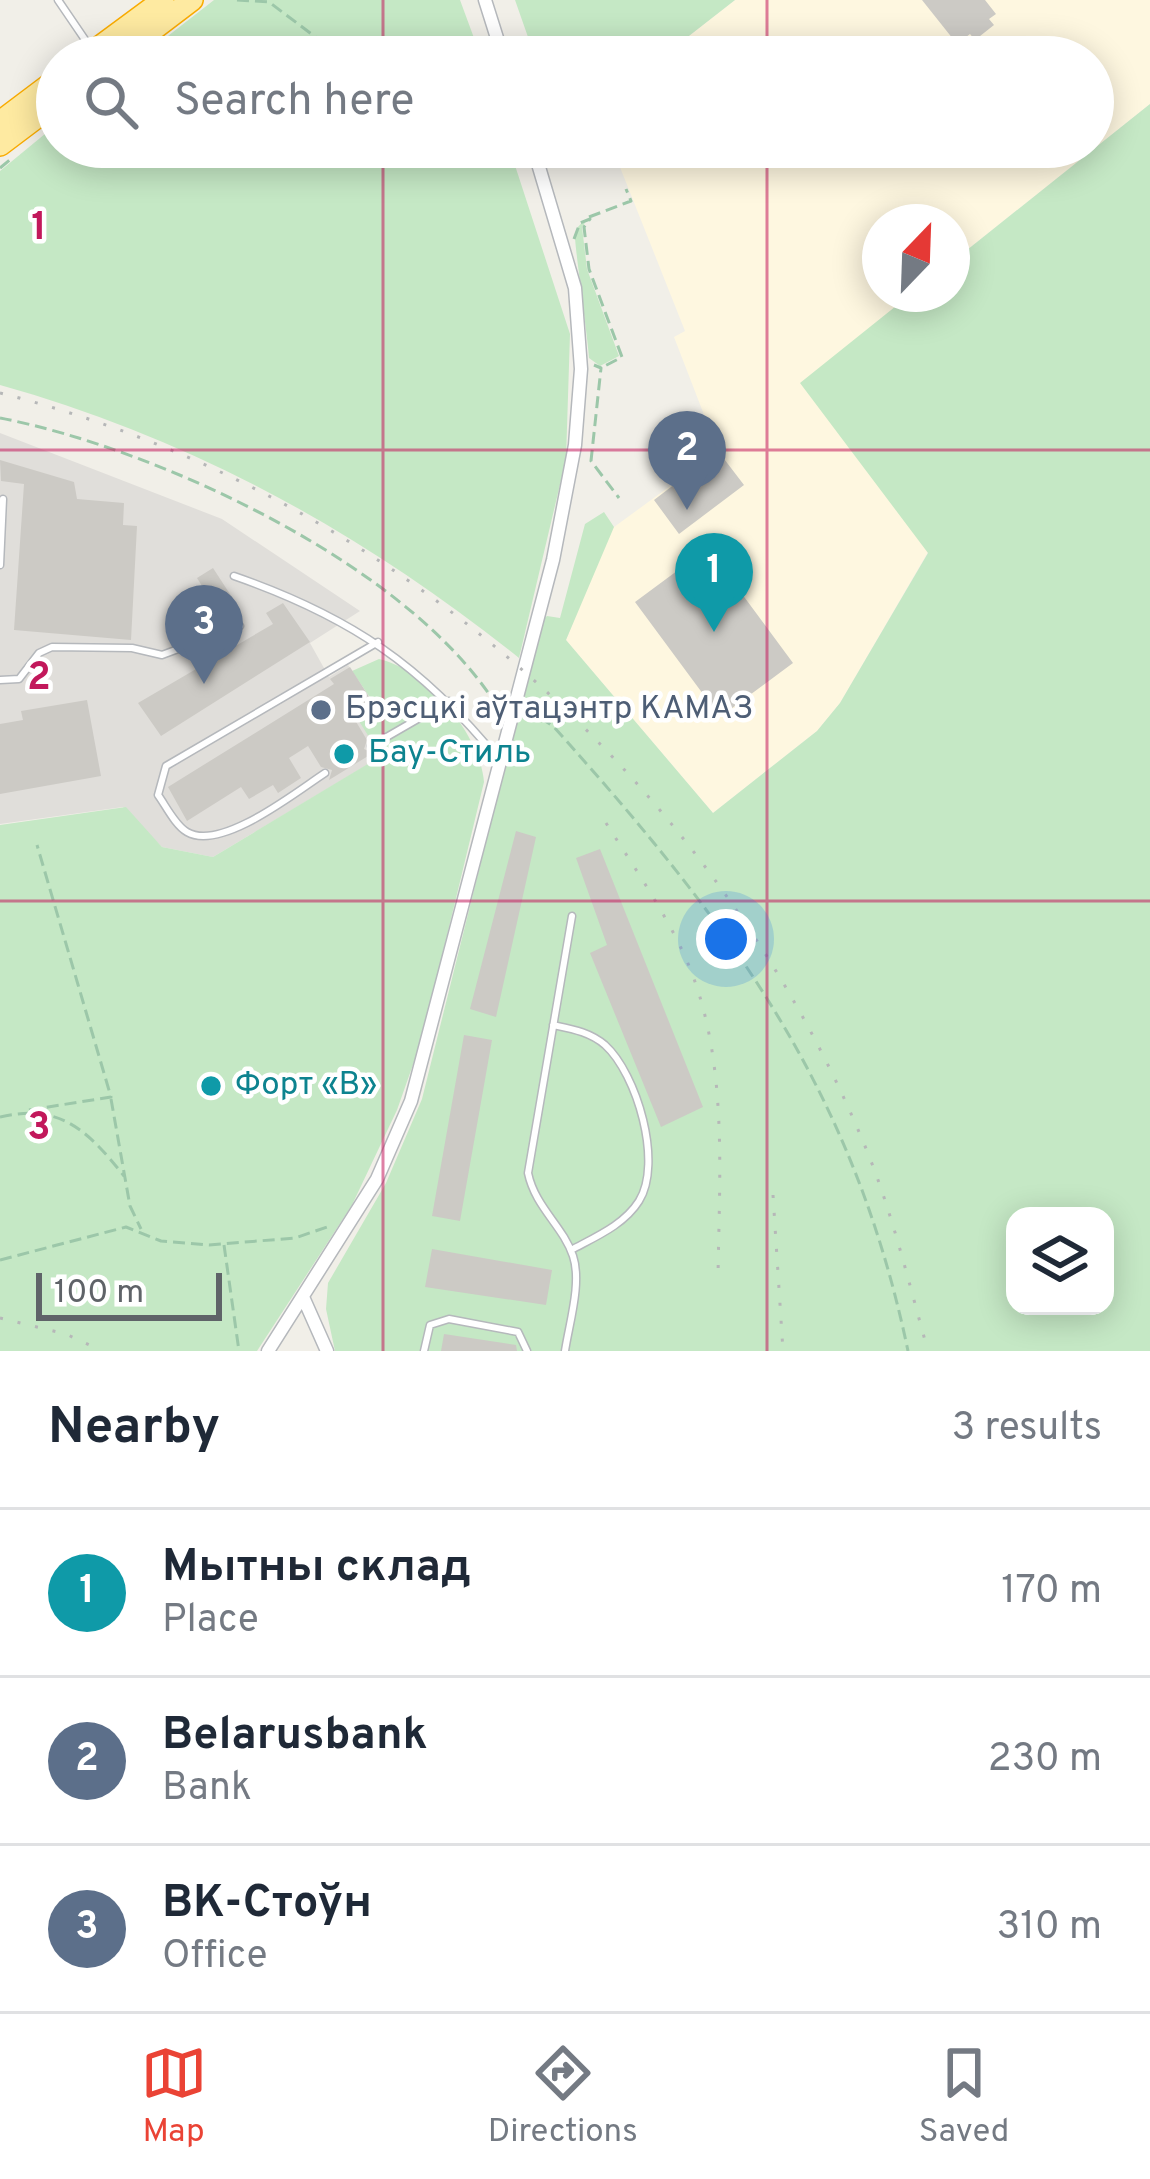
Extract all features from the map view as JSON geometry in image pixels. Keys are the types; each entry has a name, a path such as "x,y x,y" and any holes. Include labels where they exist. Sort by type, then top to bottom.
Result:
{"highway":[{"path":"122,36 175,3"},
{"path":"140,36 175,3"},
{"path":"0,122 36,95"},
{"path":"0,145 36,118"}],"street":[{"path":"484,0 496,36"},
{"path":"268,1351 354,1217 394,1144 416,1083 563,519 581,369 575,288 539,168"},
{"path":"303,1297 327,1351"}],"lane":[{"path":"58,0 80,36"},
{"path":"0,566 4,499"},
{"path":"234,576 292,596 378,642 449,701 499,760"},
{"path":"0,680 19,679 39,653 52,647 132,648 162,656 240,626"},
{"path":"325,773 238,829 200,837 184,831 158,795 166,766 378,642"},
{"path":"371,746 449,701"},
{"path":"565,1351 576,1276 571,1250 536,1200 528,1173 572,916"},
{"path":"554,1025 590,1035 613,1054 644,1122 649,1149 640,1201 620,1222 571,1250"},
{"path":"424,1351 430,1325 442,1319 512,1330 523,1336 527,1351"}],"path":[{"path":"237,0 269,2 314,36"},
{"path":"575,248 575,231 587,218 631,201 626,189"},
{"path":"587,218 589,269 622,357 601,368"},
{"path":"587,357 601,368"},
{"path":"601,368 600,416 591,461 619,498"},
{"path":"0,418 97,446 203,487 325,550 380,585 478,673 508,725"},
{"path":"514,699 553,726 656,844 721,926 808,1064 859,1170 886,1248 908,1351"},
{"path":"37,845 111,1097 124,1176 142,1231"},
{"path":"0,1117 111,1097"},
{"path":"29,1110 78,1128 124,1176"},
{"path":"0,1260 126,1227 181,1244 224,1244 295,1238 354,1217"},
{"path":"224,1244 239,1351"}],"shaded area":[{"path":"735,0 1150,0 1150,104 1114,133 1114,36 689,36"},
{"path":"620,168 1070,168 970,248 970,204 862,204 862,312 912,312 928,552 840,703 817,731 713,813 566,640 610,530 718,451 674,337 685,331"},
{"path":"0,433 222,519 360,611 310,643 329,677 348,665 375,706 382,756 213,857 162,847 123,807 0,824"}],"green space":[{"path":"214,0 460,0 473,36 168,36"},
{"path":"515,0 735,0 689,36 528,36"},
{"path":"1150,104 1150,1351 335,1351 326,1309 328,1283 386,1183 422,1099 541,621 547,616 560,618 585,524 604,512 614,527 566,640 713,813 817,731 840,703 928,553 800,383 889,312 970,312 970,248 1070,168 1114,168 1114,133"},
{"path":"36,141 36,168 516,168 570,334 566,459 519,658 399,570 273,495 141,433 0,385 0,171"},
{"path":"587,220 582,227 587,269 619,356 600,366 589,358 575,241 577,229"},
{"path":"379,659 415,676 448,707 473,744 484,782 422,1039 397,1110 352,1205 257,1351 0,1351 0,825 126,807 162,847 213,857 381,756 357,718 375,705 352,671"}],"building":[{"path":"922,0 985,0 996,14 989,19 994,25 980,36 951,36"},
{"path":"718,451 744,485 679,534 654,500"},
{"path":"0,460 74,482 77,499 124,503 123,525 137,526 131,640 14,630 24,484 1,481"},
{"path":"708,548 793,663 720,717 635,602"},
{"path":"213,568 239,608 222,618 197,578"},
{"path":"283,603 310,642 161,736 138,703 273,624 266,613"},
{"path":"350,667 375,706 355,720 367,740 364,749 373,753 329,780 332,770 321,767 308,746 289,758 301,778 278,793 273,785 249,799 241,787 187,821 168,787 334,684 330,679"},
{"path":"87,700 101,776 0,794 0,724 23,720 21,711"},
{"path":"516,831 536,837 496,1017 470,1009"},
{"path":"600,849 703,1107 661,1127 590,953 607,945 576,858"},
{"path":"464,1035 492,1040 460,1221 432,1216"},
{"path":"432,1249 552,1270 546,1305 425,1287"},
{"path":"444,1334 516,1345 517,1351 441,1351"}],"railway":[{"path":"0,393 142,439 278,501 405,578 522,670 629,774 722,890 802,1016 867,1151 928,1351"},
{"path":"606,823 682,950 708,1029 720,1155 718,1280"},
{"path":"773,1195 783,1351"},
{"path":"0,1318 66,1334 102,1351"}],"place":[{"name":"Belarusbank","path":"687,510"},
{"name":"Мытны склад","path":"714,632"},
{"name":"ВК-Стоўн","path":"204,684"},
{"name":"Брэсцкі аўтацэнтр КАМАЗ","path":"321,710"},
{"name":"Бау-Стиль","path":"344,754"},
{"name":"Форт «В»","path":"211,1086"}]}
